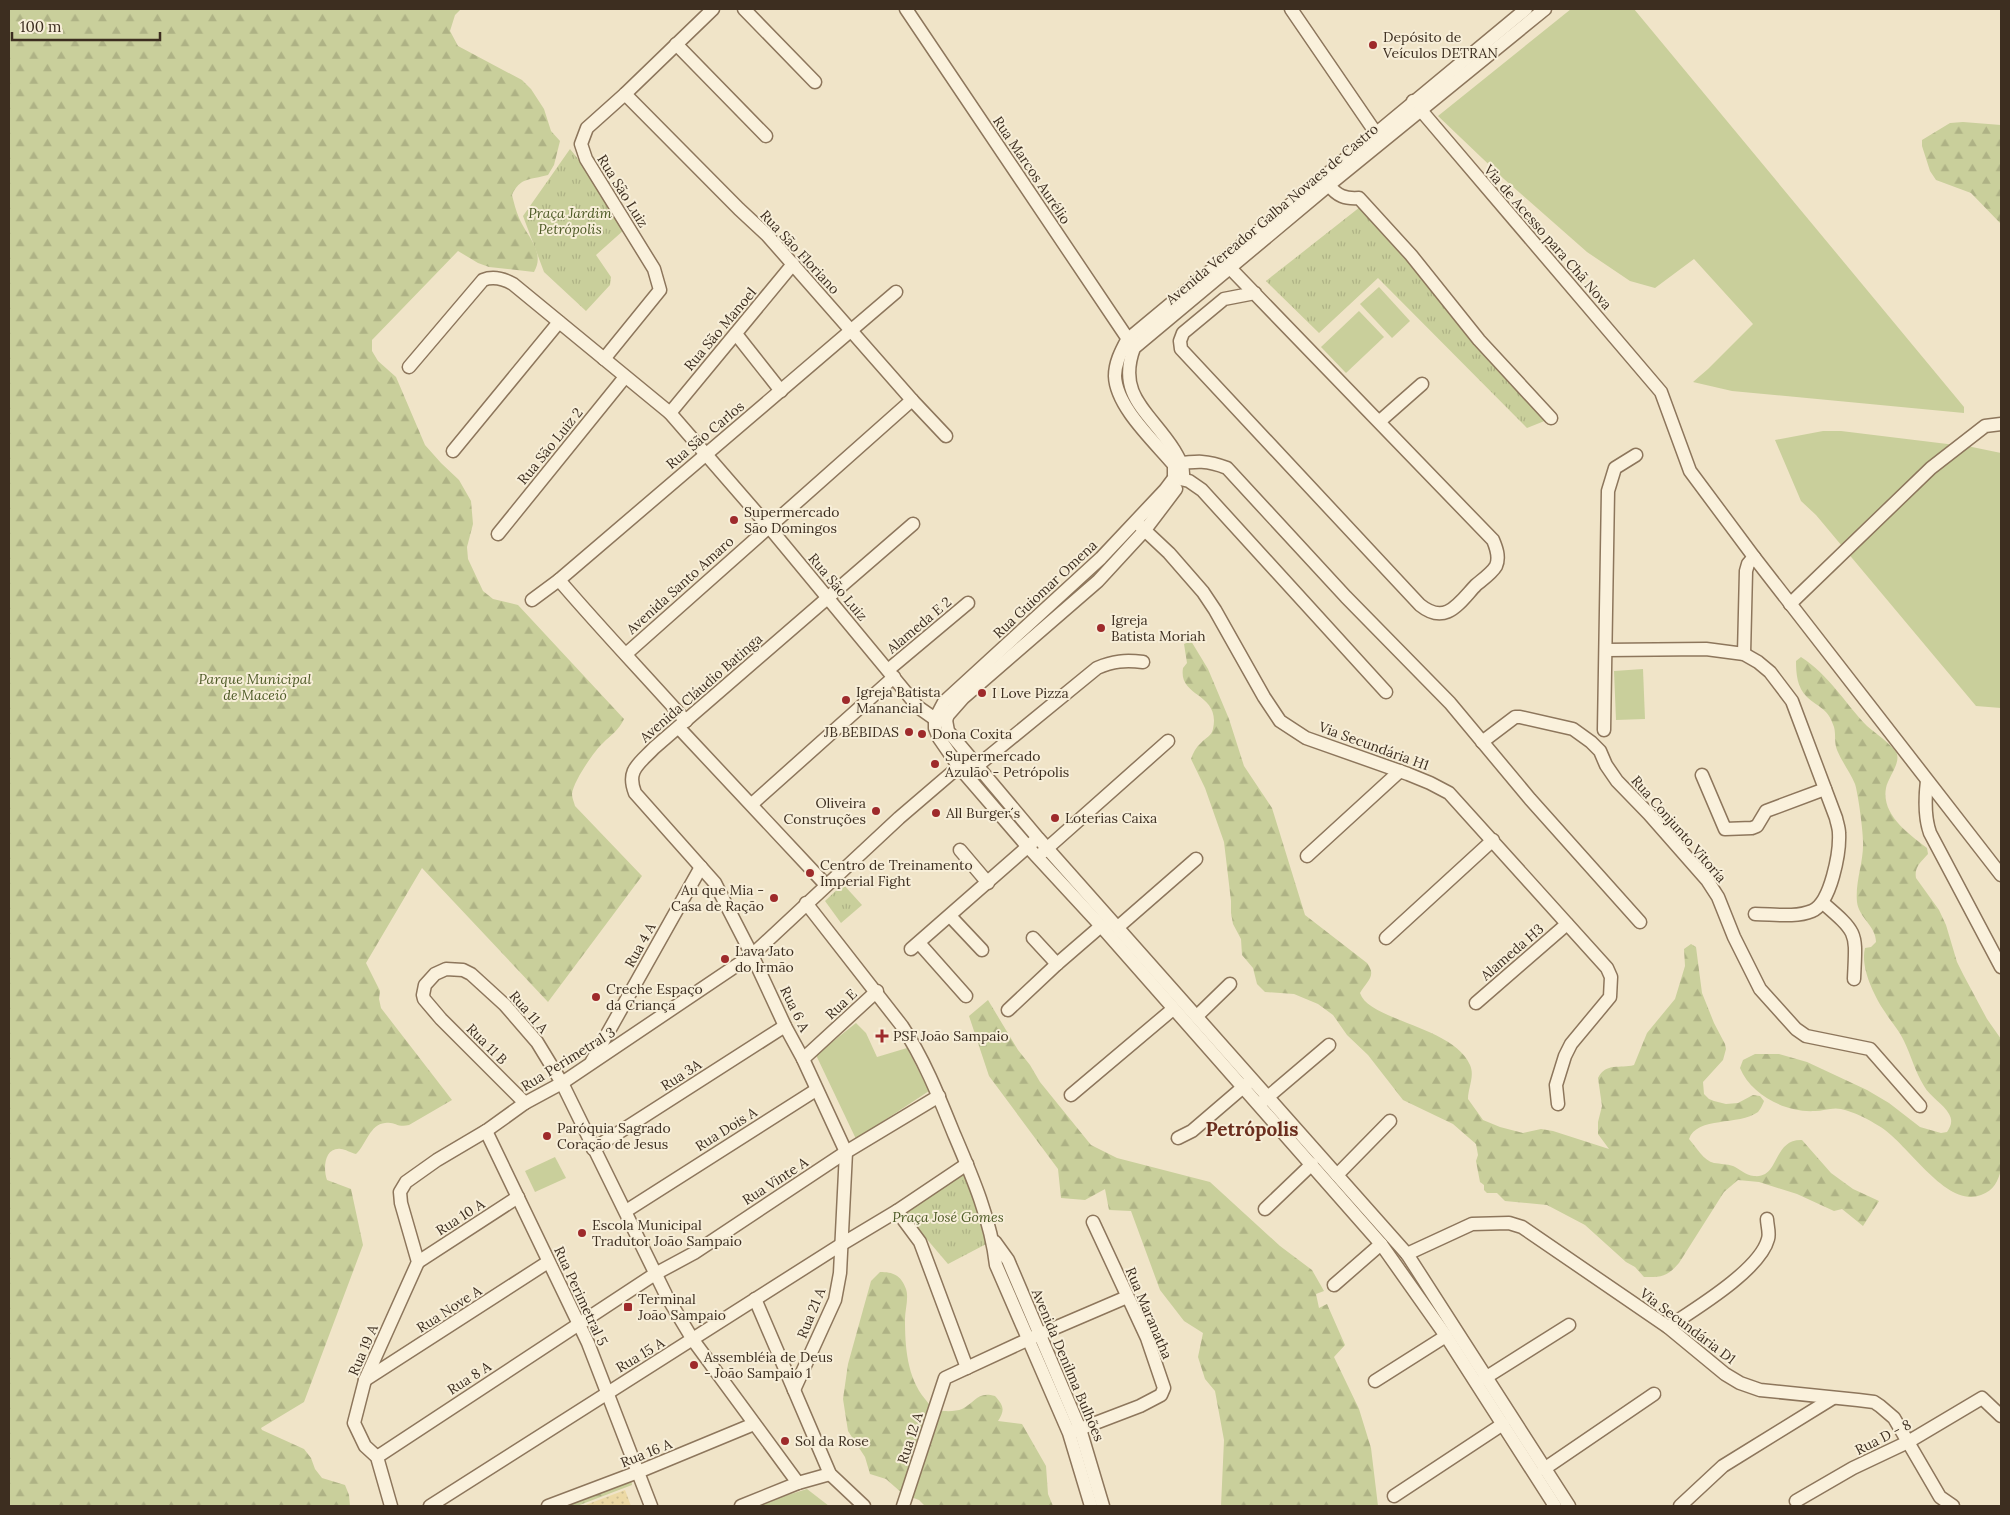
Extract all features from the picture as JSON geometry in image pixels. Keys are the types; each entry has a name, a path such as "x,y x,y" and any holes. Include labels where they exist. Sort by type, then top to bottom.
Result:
{"street":[{"name":"Rua São Luiz","path":"604,359 660,290 654,269 586,159 581,144 588,128 712,9"},
{"path":"744,9 815,82"},
{"name":"Rua Marcos Aurélio","path":"906,9 1130,344"},
{"path":"1291,9 1379,137"},
{"name":"Avenida Vereador Galba Novaes de Castro","path":"1417,106 1526,9"},
{"name":"Avenida Vereador Galba Novaes de Castro","path":"1386,692 1202,490 1178,471 1129,411 1119,394 1115,377 1120,353 1417,106 1545,9"},
{"path":"676,44 766,136"},
{"name":"Rua São Floriano","path":"625,94 739,209 768,235 912,400 946,436"},
{"name":"Via de Acesso para Chã Nova","path":"1417,106 1661,392 1690,470 1754,557"},
{"name":"Avenida Vereador Galba Novaes de Castro","path":"1130,344 1230,268 1329,185 1379,137"},
{"path":"1329,185 1335,193 1348,198 1359,198 1411,255 1500,363 1551,418"},
{"name":"Rua São Manoel","path":"670,413 793,264"},
{"path":"1230,268 1255,293 1380,421 1493,540 1497,550 1496,566 1448,613 1436,614 1420,605 1181,349 1180,341 1183,333 1224,299 1255,293"},
{"name":"Rua São Luiz","path":"409,367 483,280 488,278 504,280 513,284 670,413 769,527 892,673 918,707 941,720"},
{"name":"Rua São Carlos","path":"532,600 559,580 705,454 852,332 896,292"},
{"path":"453,451 559,322"},
{"path":"736,334 781,391"},
{"name":"Rua São Luiz 2","path":"498,534 625,377"},
{"path":"1380,421 1422,384"},
{"name":"Avenida Santo Amaro","path":"626,654 912,400"},
{"path":"1790,604 1931,468 1985,426 2001,424"},
{"path":"1604,730 1608,491 1615,468 1636,456"},
{"path":"1178,471 1201,460 1227,468 1346,597 1450,703 1640,922"},
{"name":"Rua Guiomar Omena","path":"941,720 944,702 1140,526 1178,471"},
{"name":"Avenida Cláudio Batinga","path":"652,813 635,794 631,782 635,768 654,748 912,524"},
{"name":"Via Secundária H1","path":"1140,526 1168,553 1203,592 1280,721 1306,738 1430,782 1449,793 1603,962 1610,977 1610,997 1571,1044 1565,1056 1556,1085 1558,1104"},
{"path":"1744,654 1746,571 1748,564 1754,557 2001,875"},
{"path":"559,580 602,631 626,654 752,804 826,885"},
{"name":"Alameda E 2","path":"752,804 968,604"},
{"path":"1606,650 1706,649 1744,654 1770,672 1792,701 1836,818 1839,834 1836,861 1823,904 1814,910 1801,914 1755,914"},
{"name":"Rua Perimetral 3","path":"418,1262 401,1203 400,1192 406,1182 437,1160 486,1131 525,1103 590,1065 752,955 826,885 973,762 1097,668 1112,662 1126,660 1143,662"},
{"name":"Rua Conjunto Vitoría","path":"1482,742 1515,717 1573,729 1591,742 1600,751 1606,765 1617,781 1707,880 1718,897 1734,937 1760,989 1796,1028 1806,1036 1870,1049 1920,1106"},
{"path":"1247,1084 1197,1016 1038,838 973,762 941,720 935,728 938,738 963,771 1028,847 1173,1008 1247,1084 1338,1175 1406,1254 1569,1506"},
{"path":"1038,857 1168,741"},
{"path":"1307,856 1400,771"},
{"path":"1702,775 1725,829 1752,828 1757,826 1766,811 1825,789"},
{"path":"1927,780 1925,802 1927,825 1930,833 2001,967"},
{"name":"Rua 6 A","path":"652,813 715,883 803,1059 846,1152 842,1244"},
{"path":"966,996 915,946 1038,838"},
{"path":"1386,938 1493,840"},
{"path":"960,850 988,883"},
{"path":"1118,926 1196,859"},
{"name":"Rua 4 A","path":"590,1065 701,867"},
{"name":"Avenida Denilma Bulhões","path":"806,903 877,991 914,1044 967,1164 993,1240 996,1265 1034,1337 1074,1431 1103,1506"},
{"path":"1823,904 1848,925 1854,934 1854,979"},
{"path":"950,916 982,950"},
{"name":"Alameda H3","path":"1476,1003 1567,924"},
{"path":"1008,1010 1101,926"},
{"path":"1033,938 1057,964"},
{"name":"Rua 11 B","path":"463,970 446,969 435,974 425,985 423,995 429,1005 525,1103"},
{"name":"Rua 11 A","path":"463,970 471,974 505,1005 537,1042 562,1083 593,1149 626,1211 655,1274 693,1340 798,1483"},
{"path":"1197,1016 1230,984"},
{"name":"Rua E","path":"803,1059 877,991"},
{"path":"1071,1095 1173,1008"},
{"name":"Rua 3A","path":"593,1149 785,1026"},
{"path":"1264,1101 1329,1044"},
{"path":"1178,1138 1192,1132 1247,1084"},
{"name":"Rua Dois A","path":"626,1211 816,1090"},
{"name":"Rua Vinte A","path":"578,1324 655,1274 694,1253 846,1152 938,1096"},
{"path":"1264,1101 1312,1164 1381,1244 1446,1336 1555,1506"},
{"path":"1338,1175 1390,1121"},
{"name":"Rua Perimetral 5","path":"486,1131 578,1324 608,1392 651,1506"},
{"name":"Rua 15 A","path":"430,1506 897,1211 967,1164"},
{"path":"1265,1209 1312,1164"},
{"name":"Rua 10 A","path":"418,1262 518,1197"},
{"path":"897,1211 920,1242 967,1368 1127,1297"},
{"path":"1668,1327 1723,1290 1756,1260 1769,1238 1767,1219"},
{"name":"Rua Maranatha","path":"1074,1431 1140,1406 1161,1395 1164,1388 1147,1338 1093,1222"},
{"name":"Via Secundária D1","path":"1406,1254 1472,1224 1509,1224 1522,1227 1668,1327 1725,1374 1740,1383 1760,1390 1874,1402 1894,1418 1940,1497 1953,1506"},
{"name":"Rua 21 A","path":"794,1390 835,1300 840,1273 842,1244"},
{"path":"1334,1285 1381,1244"},
{"name":"Rua 19 A","path":"391,1506 377,1457 365,1446 354,1423 365,1380 418,1262"},
{"name":"Rua Nove A","path":"365,1380 548,1262"},
{"path":"756,1299 830,1474 864,1506"},
{"name":"Rua 8 A","path":"377,1457 578,1324"},
{"path":"1485,1378 1569,1325"},
{"path":"1376,1381 1446,1336"},
{"name":"Rua 12 A","path":"904,1506 945,1378 967,1368"},
{"path":"1544,1469 1654,1394"},
{"path":"1680,1506 1723,1466 1833,1398"},
{"name":"Rua D - 8","path":"1796,1501 1853,1468 1908,1442 1982,1398 2001,1416"},
{"name":"Rua 16 A","path":"548,1506 638,1472 754,1424"},
{"path":"1394,1496 1503,1424"},
{"name":"Avenida Denilma Bulhões","path":"1074,1431 1091,1506"},
{"path":"741,1506 798,1483 830,1474"}],"green space":[{"name":"Parque Municipal de Maceió","path":"9,9 461,9 455,15 450,31 458,46 522,80 531,89 544,109 551,131 560,141 554,165 548,175 522,182 512,195 519,218 534,244 538,258 534,272 489,267 458,251 372,340 372,351 378,361 396,377 425,445 459,480 471,501 473,524 467,547 468,559 483,591 493,599 518,605 624,719 590,759 576,782 572,796 575,806 642,876 548,1002 422,868 366,963 380,991 381,1008 452,1100 409,1125 380,1124 372,1131 356,1154 335,1149 328,1155 325,1165 327,1180 351,1189 363,1245 304,1402 261,1428 304,1449 322,1478 345,1485 349,1495 350,1506 9,1506"},
{"path":"1571,9 1634,9 1964,407 1964,413 1732,391 1693,382 1753,324 1694,259 1655,288 1630,281 1587,252 1504,179 1438,116"},
{"path":"1963,122 2001,125 2001,224 1971,193 1936,180 1930,171 1922,140 1950,123"},
{"name":"Praça Jardim Petrópolis","path":"570,149 587,170 625,229 596,255 611,277 610,285 586,311 544,272 523,216"},
{"path":"1360,207 1547,420 1527,428 1378,278 1319,333 1266,281"},
{"path":"1379,287 1410,321 1392,338 1360,304"},
{"path":"1359,311 1384,337 1346,373 1321,347"},
{"path":"1823,431 1841,431 1972,447 2001,453 2001,708 1976,706 1816,515 1801,501 1775,440"},
{"path":"1191,641 1208,669 1229,719 1244,766 1272,808 1305,915 1367,963 1371,975 1360,993 1367,1003 1394,1018 1430,1032 1447,1041 1461,1052 1471,1069 1472,1078 1468,1099 1483,1120 1523,1133 1541,1129 1553,1131 1609,1149 1598,1134 1598,1122 1602,1106 1598,1078 1601,1073 1609,1068 1634,1065 1647,1033 1675,999 1685,966 1684,949 1691,944 1696,947 1702,993 1726,1049 1723,1060 1703,1082 1704,1094 1709,1099 1726,1104 1738,1103 1753,1095 1760,1096 1764,1101 1758,1112 1740,1119 1700,1127 1693,1132 1689,1139 1710,1162 1733,1166 1754,1176 1768,1172 1785,1146 1792,1141 1802,1140 1831,1173 1853,1189 1879,1201 1863,1226 1842,1209 1834,1211 1797,1194 1759,1182 1738,1180 1724,1192 1675,1268 1664,1275 1644,1277 1635,1267 1626,1262 1585,1225 1547,1205 1505,1201 1497,1193 1487,1193 1484,1190 1484,1185 1480,1182 1476,1161 1478,1155 1476,1144 1453,1124 1403,1100 1368,1055 1347,1035 1333,1015 1318,1004 1294,994 1265,992 1257,984 1253,968 1242,955 1241,939 1233,924 1224,842 1205,788 1191,759 1198,746 1212,732 1214,717 1206,701 1192,691 1183,678 1183,668 1187,663 1184,644"},
{"path":"1801,657 1820,672 1867,726 1896,752 1896,765 1886,788 1888,807 1898,823 1927,848 1928,854 1917,868 1916,878 1939,910 1946,925 1957,962 1987,1019 2001,1039 2001,1169 1995,1185 1981,1195 1968,1197 1954,1193 1941,1184 1890,1134 1861,1116 1846,1110 1804,1111 1781,1105 1761,1094 1752,1086 1740,1068 1743,1060 1755,1054 1779,1054 1807,1062 1867,1090 1889,1103 1920,1127 1941,1133 1947,1132 1950,1126 1951,1119 1949,1114 1924,1086 1902,1037 1881,1005 1866,972 1864,964 1865,948 1871,947 1876,942 1873,931 1858,908 1857,902 1863,841 1855,784 1837,750 1832,721 1823,709 1807,697 1799,685 1796,661"},
{"path":"1643,669 1645,719 1616,720 1614,671"},
{"path":"843,884 862,905 841,923 825,901"},
{"path":"988,1000 1040,1082 1091,1145 1117,1158 1210,1182 1280,1246 1312,1270 1324,1291 1316,1294 1319,1308 1327,1304 1345,1345 1334,1357 1359,1409 1371,1448 1378,1506 1221,1506 1224,1440 1215,1391 1205,1379 1198,1357 1203,1333 1184,1321 1160,1290 1131,1211 1109,1210 1105,1189 1085,1200 1061,1198 1058,1169 989,1076 969,1016"},
{"path":"856,1023 866,1033 877,1057 907,1048 929,1091 856,1139 816,1055"},
{"path":"555,1157 566,1178 535,1192 525,1171"},
{"name":"Praça José Gomes","path":"964,1171 990,1242 948,1264 902,1210"},
{"path":"880,1272 896,1275 902,1280 906,1289 905,1330 908,1361 914,1381 925,1399 932,1408 951,1411 962,1409 980,1396 995,1396 1002,1408 1002,1414 998,1421 1022,1424 1046,1466 1048,1494 1053,1506 925,1506 919,1500 903,1494 886,1479 870,1474 865,1457 848,1431 843,1399 848,1364 871,1281"},
{"path":"631,1479 632,1485 577,1506 559,1506"},
{"path":"807,1489 829,1506 756,1506 759,1504"}],"sand":[{"path":"625,1490 631,1506 583,1506"}],"place":[{"name":"Depósito de Veículos DETRAN","path":"1373,45"},
{"name":"Supermercado São Domingos","path":"734,520"},
{"name":"Igreja Batista Moriah","path":"1101,628"},
{"name":"I Love Pizza","path":"982,693"},
{"name":"Igreja Batista Manancial","path":"846,700"},
{"name":"JB BEBIDAS","path":"909,732"},
{"name":"Dona Coxita","path":"922,734"},
{"name":"Supermercado Azulão - Petrópolis","path":"935,764"},
{"name":"Oliveira Construções","path":"876,811"},
{"name":"All Burger´s","path":"936,813"},
{"name":"Loterias Caixa","path":"1055,818"},
{"name":"Centro de Treinamento Imperial Fight","path":"810,873"},
{"name":"Au que Mia - Casa de Ração","path":"774,898"},
{"name":"Lava Jato do Irmão","path":"725,959"},
{"name":"Creche Espaço da Criança","path":"596,997"},
{"name":"PSF João Sampaio","path":"882,1036"},
{"name":"Paróquia Sagrado Coração de Jesus","path":"547,1136"},
{"name":"Escola Municipal Tradutor João Sampaio","path":"582,1233"},
{"name":"Terminal João Sampaio","path":"628,1307"},
{"name":"Assembléia de Deus - João Sampaio 1","path":"694,1365"},
{"name":"Sol da Rose","path":"785,1441"}],"district":[{"name":"Petrópolis","path":"1252,1129"}]}
